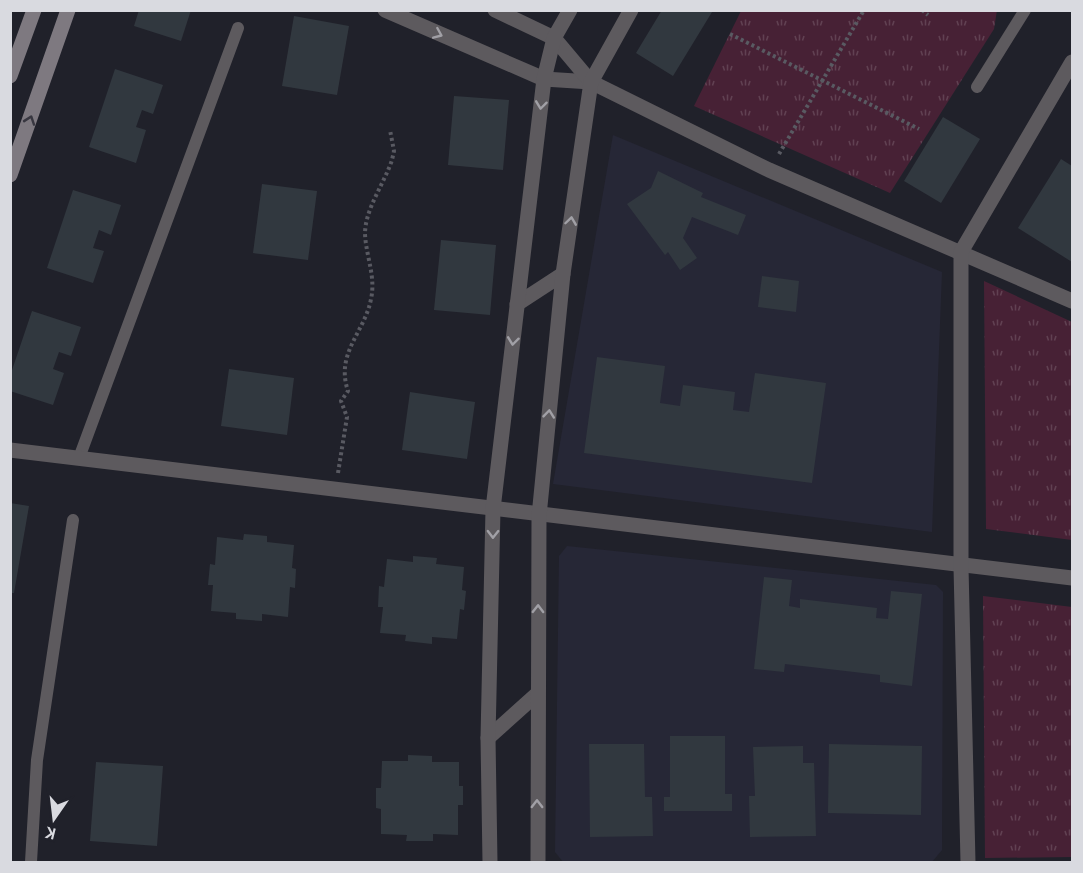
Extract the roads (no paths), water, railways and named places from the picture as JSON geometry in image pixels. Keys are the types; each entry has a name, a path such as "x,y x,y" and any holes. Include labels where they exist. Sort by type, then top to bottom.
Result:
{"main road":[{"path":"10,76 34,10"},
{"path":"10,175 68,10"}],"street":[{"path":"384,10 544,79 591,82 769,170 1072,301"},
{"path":"495,10 554,38 591,82"},
{"path":"490,862 488,738 493,509 544,79 554,38 570,10"},
{"path":"538,862 539,516 563,274 591,82 631,10"},
{"path":"968,862 961,567 961,252 1070,71"},
{"path":"517,304 563,274"},
{"path":"10,450 961,567 1072,578"},
{"path":"488,738 537,694"}],"lane":[{"path":"978,87 1025,10"},
{"path":"79,458 238,28"},
{"path":"31,862 37,760 73,520"}]}
